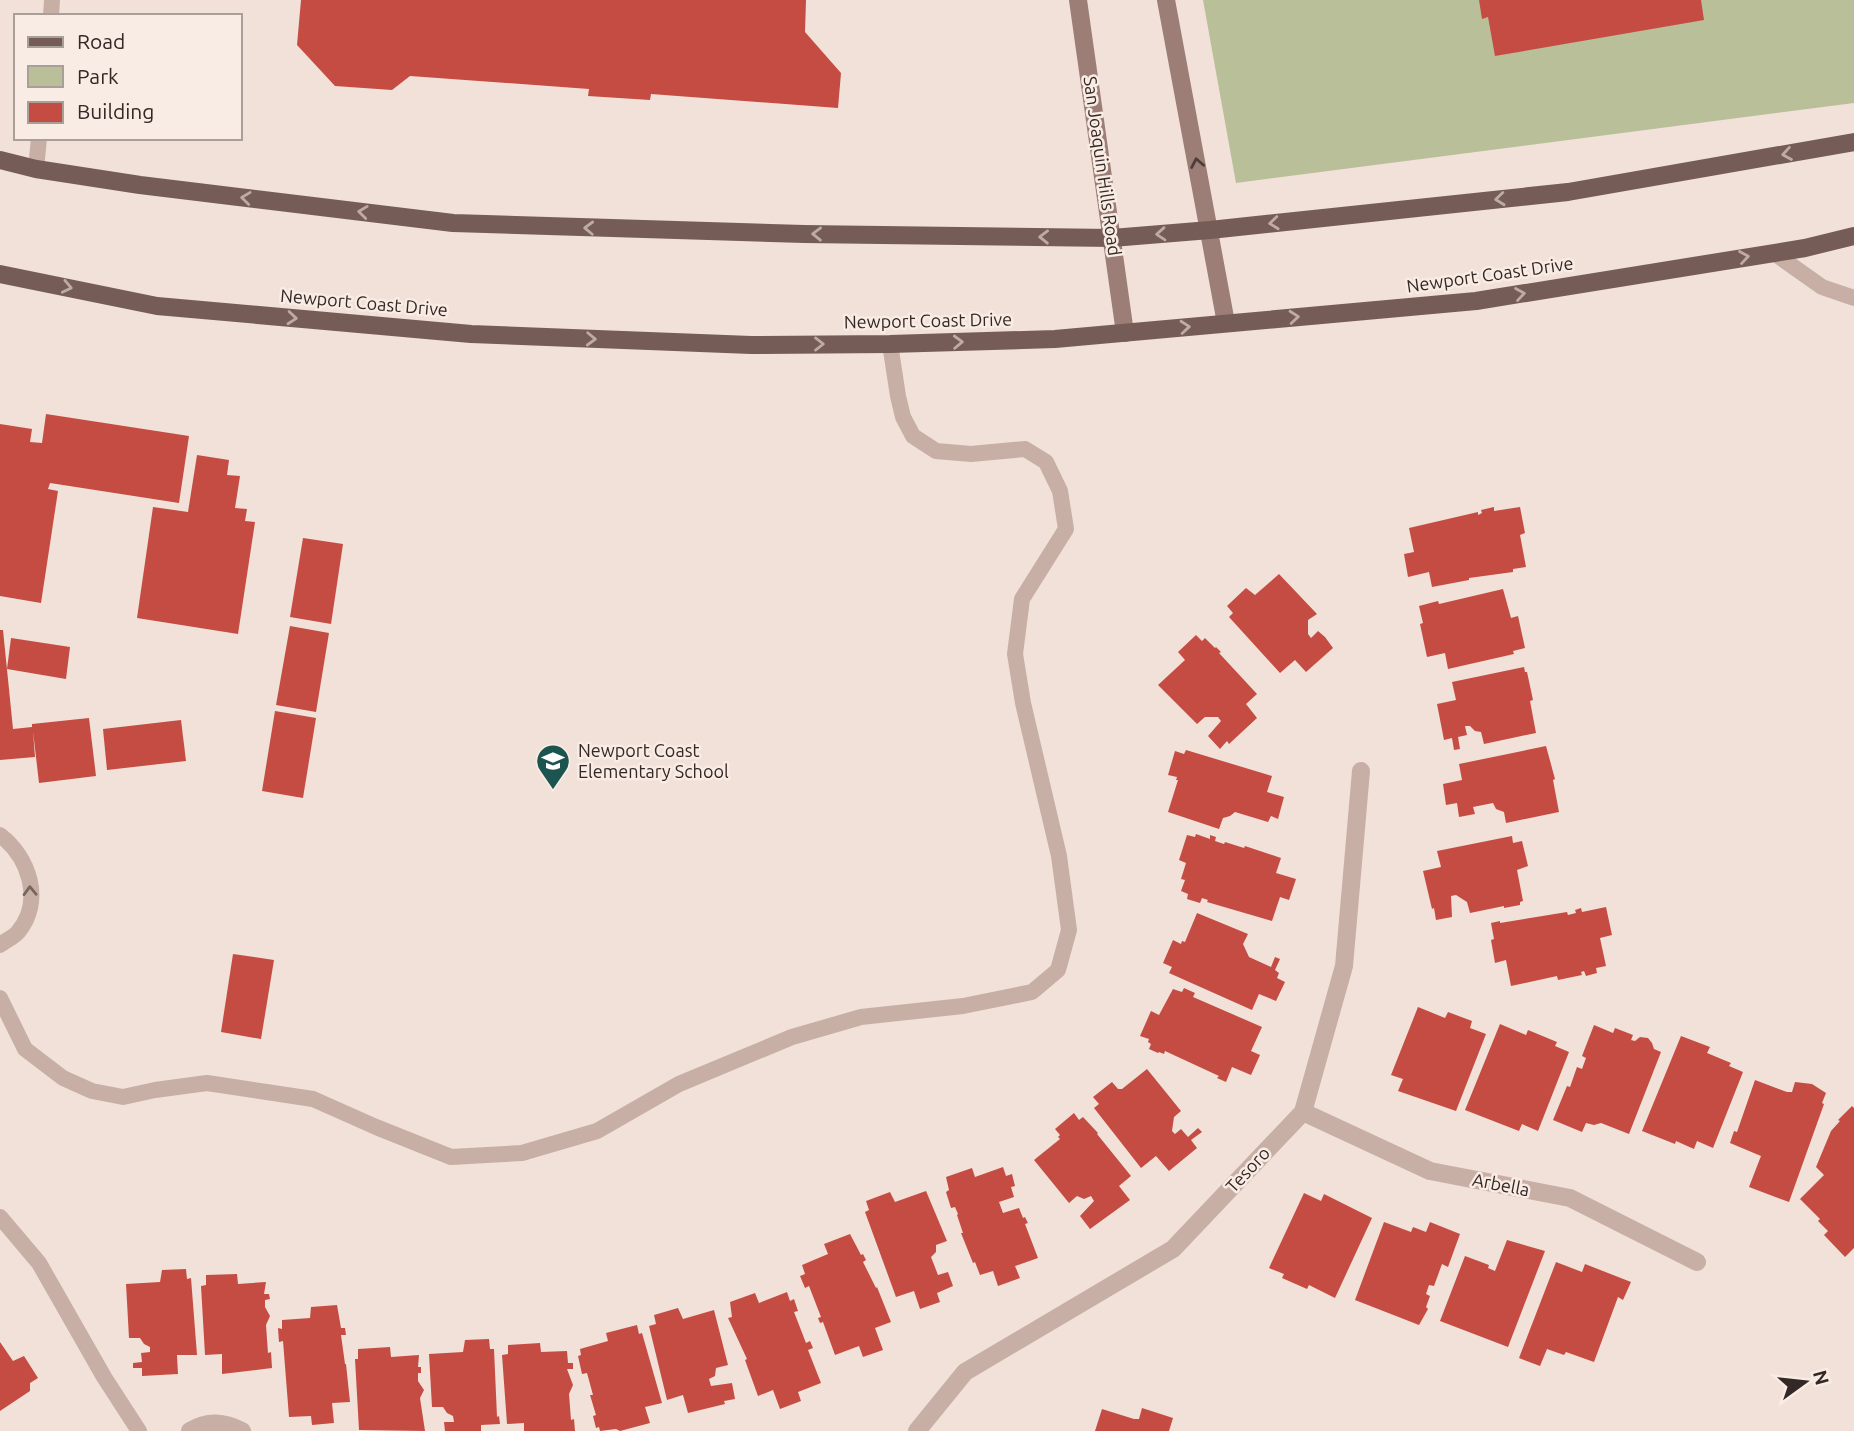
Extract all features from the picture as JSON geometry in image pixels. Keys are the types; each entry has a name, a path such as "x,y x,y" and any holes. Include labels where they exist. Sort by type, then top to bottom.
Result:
{"main road":[{"name":"San Joaquin Hills Road","path":"1078,0 1125,332"},
{"path":"1166,0 1226,323"},
{"path":"0,160 36,169 140,185 453,223 804,234 1112,238 1568,192 1854,142"},
{"name":"Newport Coast Drive","path":"0,274 157,306 471,334 751,345 890,344 1055,339 1476,301 1774,253 1854,236"}],"street":[{"name":"Tesoro","path":"917,1431 965,1372 1173,1249 1303,1112 1344,966 1361,771"},
{"name":"Arbella","path":"1303,1112 1430,1171 1570,1198 1697,1262"},
{"path":"190,1431 209,1423 226,1423 242,1431"}],"lane":[{"path":"36,169 39,140"},
{"path":"1774,253 1822,287 1854,298"},
{"path":"0,998 25,1049 63,1078 92,1091 123,1097 207,1083 313,1099 376,1128 451,1157 522,1153 597,1131 679,1084 792,1037 861,1017 963,1006 1032,992 1058,970 1069,930 1059,856 1023,703 1015,654 1022,599 1066,529 1060,491 1046,463 1025,449 971,454 936,451 913,436 903,417 890,344"},
{"path":"0,835 19,853 32,891 29,912 18,932 0,945"},
{"path":"0,1217 39,1263 104,1377 139,1431"}],"green space":[{"path":"1203,0 1854,0 1854,103 1236,183"}],"building":[{"path":"301,0 806,0 805,32 841,73 838,108 651,94 650,100 588,96 589,89 410,76 392,90 335,86 297,45"},
{"path":"1479,0 1701,0 1704,20 1495,56 1488,17 1482,19"},
{"path":"46,414 189,436 179,503 50,483 48,489 58,491 41,603 0,596 0,424 32,429 30,442 42,443"},
{"path":"197,455 229,460 227,475 240,476 235,508 247,509 245,521 255,522 238,634 137,618 153,507 188,512"},
{"path":"1494,507 1494,511 1520,507 1525,533 1520,535 1526,567 1513,569 1513,572 1469,578 1432,587 1429,572 1408,577 1404,554 1414,552 1409,528 1478,512 1478,515 1482,513 1481,510"},
{"path":"303,538 343,544 331,624 290,617"},
{"path":"1279,574 1317,614 1308,620 1308,634 1311,638 1318,631 1333,648 1306,672 1295,660 1280,673 1229,617 1233,613 1227,606 1246,588 1255,595"},
{"path":"1503,589 1511,618 1518,616 1525,648 1513,651 1514,654 1448,669 1445,653 1427,657 1419,606"},
{"path":"290,626 329,633 316,712 276,705"},
{"path":"0,630 3,630 13,729 32,727 32,724 89,718 96,776 39,783 33,731 35,757 0,760"},
{"path":"1196,635 1216,647 1257,694 1246,704 1257,718 1220,749 1208,736 1221,721 1218,717 1205,717 1197,724 1158,685 1185,660 1178,652"},
{"path":"11,638 70,647 66,679 7,669"},
{"path":"1524,667 1533,700 1530,701 1536,733 1484,744 1481,732 1465,726 1467,735 1458,737 1460,749 1454,750 1452,738 1444,740 1437,704 1456,700 1452,682"},
{"path":"275,711 316,718 303,798 262,791"},
{"path":"181,720 186,761 107,770 103,729"},
{"path":"1546,746 1555,779 1553,780 1559,812 1506,823 1504,812 1496,809 1493,803 1473,807 1475,814 1459,817 1457,803 1446,805 1443,784 1462,780 1459,764"},
{"path":"1186,750 1272,776 1267,792 1284,797 1278,819 1271,816 1268,822 1235,812 1223,818 1219,829 1168,812 1178,780 1177,777 1168,775 1175,751 1184,754"},
{"path":"1196,834 1210,839 1210,835 1216,837 1215,841 1224,844 1245,846 1281,858 1276,873 1296,879 1289,900 1280,897 1272,921 1207,902 1208,900 1202,898 1200,903 1187,899 1188,894 1181,891 1185,880 1181,879 1186,863 1179,860 1187,835 1195,837"},
{"path":"1512,836 1513,843 1522,841 1528,866 1517,870 1523,901 1520,905 1470,913 1467,902 1456,895 1451,896 1452,917 1436,920 1423,871 1441,867 1437,851"},
{"path":"1606,907 1612,935 1600,938 1606,966 1596,968 1597,973 1586,976 1584,971 1581,972 1582,975 1558,980 1557,976 1511,986 1506,960 1495,963 1491,923 1567,912 1568,915 1581,908 1582,912"},
{"path":"1197,913 1248,934 1243,944 1249,957 1271,967 1275,957 1280,959 1275,970 1279,973 1277,978 1285,982 1276,1001 1259,994 1252,1010 1169,973 1172,967 1163,963 1173,940 1181,944 1182,941 1185,942"},
{"path":"233,954 274,960 261,1039 221,1032"},
{"path":"1184,988 1195,993 1193,997 1262,1027 1251,1051 1260,1055 1251,1075 1232,1067 1226,1082 1217,1078 1219,1076 1165,1051 1164,1054 1149,1049 1149,1039 1140,1036 1151,1011 1159,1015 1173,989 1182,992"},
{"path":"1418,1007 1445,1018 1448,1012 1472,1021 1470,1028 1486,1034 1456,1111 1398,1091 1403,1079 1391,1075"},
{"path":"1500,1024 1526,1035 1528,1030 1557,1042 1555,1046 1569,1052 1538,1131 1522,1124 1519,1131 1465,1110"},
{"path":"1594,1025 1613,1033 1615,1028 1633,1035 1631,1040 1635,1041 1640,1037 1648,1038 1654,1049 1661,1052 1629,1134 1601,1123 1586,1123 1582,1132 1553,1120 1577,1067 1582,1069 1586,1058 1582,1056"},
{"path":"1681,1036 1710,1047 1707,1053 1731,1063 1729,1066 1743,1072 1713,1148 1697,1141 1694,1149 1642,1131"},
{"path":"1147,1069 1181,1111 1174,1117 1172,1131 1175,1134 1181,1129 1188,1137 1198,1128 1202,1132 1191,1140 1197,1148 1169,1171 1156,1156 1141,1168 1094,1108 1099,1104 1093,1097 1112,1082 1118,1089 1122,1089"},
{"path":"1755,1080 1787,1092 1792,1092 1795,1082 1812,1084 1826,1093 1789,1202 1749,1187 1761,1156 1730,1143 1734,1131 1737,1132"},
{"path":"1852,1106 1854,1248 1845,1257 1824,1235 1828,1231 1818,1221 1820,1219 1800,1199 1824,1175 1816,1167 1831,1131"},
{"path":"1074,1113 1079,1120 1083,1117 1098,1133 1131,1176 1119,1186 1130,1200 1090,1229 1080,1216 1094,1201 1091,1196 1084,1199 1077,1196 1069,1203 1034,1160 1060,1139 1055,1129"},
{"path":"1003,1167 1006,1176 1012,1174 1015,1186 1011,1187 1014,1197 999,1202 1003,1213 1019,1208 1028,1223 1025,1224 1038,1258 1015,1266 1020,1278 998,1286 993,1271 980,1275 975,1262 973,1263 961,1233 958,1214 955,1207 951,1208 946,1192 949,1190 946,1177 972,1168 975,1177"},
{"path":"926,1191 947,1241 936,1245 936,1252 931,1257 938,1275 948,1272 953,1286 937,1293 940,1302 920,1309 914,1291 896,1297 865,1212 869,1210 866,1201 890,1192 895,1202"},
{"path":"1304,1193 1321,1201 1324,1194 1372,1218 1335,1298 1309,1285 1307,1289 1282,1278 1284,1274 1269,1268"},
{"path":"1384,1222 1411,1232 1413,1227 1426,1232 1430,1222 1460,1234 1448,1267 1442,1264 1434,1286 1429,1285 1426,1294 1430,1296 1426,1307 1428,1309 1419,1325 1355,1300"},
{"path":"850,1234 866,1260 863,1262 877,1287 891,1322 875,1328 883,1350 863,1357 859,1346 835,1355 823,1322 820,1323 818,1318 821,1317 809,1286 805,1288 800,1276 805,1274 802,1265 828,1254 824,1244"},
{"path":"1507,1240 1545,1251 1508,1347 1440,1321 1465,1256 1489,1265 1488,1268 1495,1271"},
{"path":"1556,1262 1582,1272 1585,1264 1631,1282 1623,1300 1618,1297 1594,1362 1566,1352 1564,1355 1547,1349 1540,1366 1519,1358"},
{"path":"186,1269 187,1279 191,1278 197,1355 177,1355 178,1374 142,1376 142,1368 133,1368 133,1363 142,1362 141,1353 150,1352 150,1347 140,1338 129,1338 126,1284 160,1282 162,1270"},
{"path":"237,1274 238,1284 266,1282 264,1294 269,1294 270,1299 265,1300 265,1307 270,1316 266,1325 272,1368 222,1374 222,1354 205,1355 201,1286 206,1285 206,1275"},
{"path":"787,1292 790,1301 794,1299 798,1311 794,1312 806,1343 810,1341 813,1348 808,1350 821,1383 798,1392 801,1401 780,1409 773,1390 758,1396 745,1360 747,1359 728,1318 732,1317 730,1302 755,1293 759,1303"},
{"path":"337,1305 341,1328 345,1328 346,1335 341,1335 350,1402 332,1403 334,1423 312,1425 311,1416 289,1417 283,1341 279,1342 278,1328 282,1329 282,1320 310,1318 311,1307"},
{"path":"678,1308 683,1319 714,1310 728,1365 716,1368 715,1376 709,1379 711,1386 732,1383 735,1399 688,1413 683,1395 667,1400 649,1326 656,1324 654,1315"},
{"path":"637,1325 639,1334 642,1333 662,1403 645,1407 650,1423 620,1431 600,1431 599,1427 596,1428 593,1416 596,1415 587,1373 582,1374 578,1356 581,1355 580,1349 608,1341 606,1333"},
{"path":"489,1339 490,1349 494,1349 497,1417 499,1416 500,1424 481,1425 481,1431 445,1431 444,1422 454,1422 453,1416 443,1407 432,1407 429,1354 463,1352 465,1340"},
{"path":"0,1342 13,1361 24,1356 38,1378 30,1383 30,1391 0,1411"},
{"path":"540,1343 541,1352 567,1351 568,1363 573,1363 573,1369 567,1369 573,1385 569,1394 571,1420 574,1419 575,1431 524,1431 524,1423 507,1424 502,1355 508,1354 508,1345"},
{"path":"390,1347 391,1357 419,1355 418,1367 421,1367 421,1373 418,1373 418,1381 424,1390 420,1398 425,1431 359,1430 355,1359 358,1359 358,1349"},
{"path":"1142,1408 1173,1418 1169,1431 1095,1431 1102,1409 1139,1419"}],"place":[{"name":"Newport Coast Elementary School","path":"553,791"}]}
